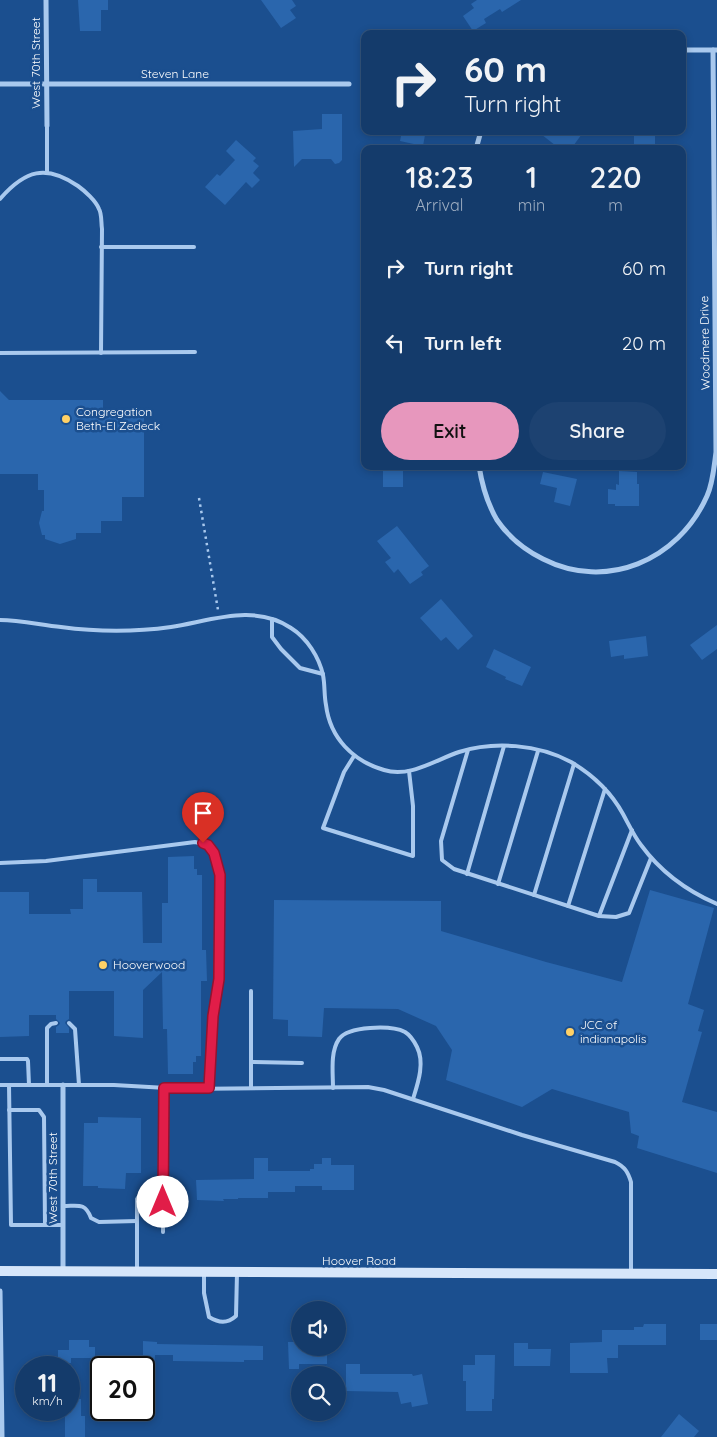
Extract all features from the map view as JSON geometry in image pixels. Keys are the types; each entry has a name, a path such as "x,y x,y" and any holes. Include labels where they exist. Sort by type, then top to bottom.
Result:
{"street":[{"name":"West 70th Street","path":"46,0 47,126"},
{"path":"686,50 715,50"},
{"name":"Woodmere Drive","path":"480,470 487,500 505,530 532,553 553,564 570,569 606,572 634,566 649,559 673,543 692,522 707,497 712,480 716,452 715,50"},
{"name":"Steven Lane","path":"0,84 350,84"},
{"name":"West 70th Street","path":"63,1085 63,1272"},
{"name":"Hoover Road","path":"0,1271 717,1274"},
{"path":"0,1291 2,1437"}],"lane":[{"path":"47,126 47,172"},
{"path":"0,199 10,186 26,176 47,172 68,180 84,190 99,209 102,229 102,352"},
{"path":"102,248 194,247"},
{"path":"0,353 195,352"},
{"path":"0,620 98,631 171,627 219,618 249,616 278,620 293,629 308,642 323,674 325,704 330,723 335,735 354,756 372,767 388,771 409,771 468,750 494,745 538,751 574,764 605,789 623,813 651,858 663,871 717,904"},
{"path":"272,619 272,638 281,649 300,668 323,674"},
{"path":"467,874 504,746"},
{"path":"468,750 441,841 442,860 454,870 599,916 616,917 629,913 651,858"},
{"path":"498,884 538,751"},
{"path":"354,756 344,772 323,828 413,856 413,806 409,771"},
{"path":"534,895 574,764"},
{"path":"568,906 605,789"},
{"path":"599,916 632,830"},
{"path":"0,863 38,862 195,842 208,845 214,853 220,875 219,979 213,1016 209,1088"},
{"path":"251,991 251,1088"},
{"path":"47,1085 47,1028 51,1024 56,1023"},
{"path":"69,1023 75,1029 79,1085"},
{"path":"333,1088 334,1053 338,1040 344,1034 368,1028 396,1029 409,1036 418,1048 420,1069 413,1099"},
{"path":"0,1059 26,1059 28,1061 29,1085"},
{"path":"251,1062 302,1062"},
{"path":"9,1085 11,1225 63,1225"},
{"path":"0,1086 79,1085 164,1088 368,1087 384,1090 522,1135 615,1162 622,1166 629,1174 631,1182 631,1274"},
{"path":"163,1232 164,1088"},
{"path":"9,1110 39,1110 44,1117 45,1225"},
{"path":"137,1272 137,1199 145,1187 162,1187"},
{"path":"63,1206 82,1206 87,1209 91,1218 99,1222 137,1221"},
{"path":"204,1273 204,1293 209,1317 216,1322 223,1322 231,1320 236,1316 237,1273"}],"path":[{"path":"199,498 219,618"}],"building":[{"path":"78,0 108,0 108,10 101,10 101,31 80,31"},
{"path":"261,0 292,0 296,6 290,10 296,18 281,28"},
{"path":"477,0 521,0 502,12 500,9 484,19 486,23 475,30 472,30 463,16 474,8 471,4"},
{"path":"322,114 342,114 342,160 335,164 331,159 302,159 294,167 293,131 322,129"},
{"path":"401,135 425,135 423,145 400,141"},
{"path":"542,135 581,135 574,145 555,145"},
{"path":"634,135 655,135 655,145 634,145"},
{"path":"236,140 256,158 253,161 259,166 253,173 260,180 252,188 246,182 225,205 205,187 217,174 220,176 235,160 226,151"},
{"path":"0,391 9,400 103,400 103,410 144,410 144,497 122,497 122,521 101,521 101,533 76,533 76,539 60,544 45,539 39,523 42,511 44,511 44,490 38,490 38,474 0,474"},
{"path":"383,470 403,470 403,487 383,487"},
{"path":"619,471 637,472 639,506 615,506 615,504 608,504 608,489 616,490 616,484 619,485"},
{"path":"543,472 577,479 570,506 554,502 557,488 540,484"},
{"path":"397,526 429,566 421,572 423,575 410,584 398,569 394,573 385,562 391,558 377,541"},
{"path":"441,599 473,636 458,650 446,637 441,641 420,618"},
{"path":"717,625 717,649 702,660 690,645"},
{"path":"646,636 648,656 624,659 624,655 611,657 609,641"},
{"path":"494,649 531,667 522,686 505,679 506,677 486,667"},
{"name":"Hooverwood","path":"194,856 194,869 197,869 197,875 202,875 202,950 206,950 207,981 201,981 201,1056 196,1056 196,1062 193,1062 193,1074 168,1074 167,1029 163,1029 162,972 143,990 143,1038 114,1036 114,991 69,991 69,1019 65,1023 69,1028 69,1033 56,1033 56,1027 60,1023 56,1019 56,1015 29,1015 29,1036 0,1037 0,892 29,892 29,914 71,914 70,909 83,909 83,879 97,879 97,892 142,892 143,943 162,943 162,903 168,903 168,857"},
{"name":"JCC of indianapolis","path":"650,890 714,908 688,1004 704,1010 698,1031 702,1032 682,1102 717,1112 717,1173 637,1148 639,1136 631,1133 629,1112 552,1089 522,1107 446,1080 452,1050 436,1026 398,1009 324,1008 322,1037 288,1036 288,1020 273,1019 274,900 441,901 441,931 622,982"},
{"path":"98,1117 141,1118 141,1173 126,1173 125,1189 83,1186 84,1123 98,1123"},
{"path":"254,1158 268,1158 268,1171 310,1171 310,1169 314,1169 314,1164 322,1164 322,1158 331,1158 331,1165 354,1165 354,1190 322,1190 322,1186 295,1186 295,1192 268,1192 268,1198 223,1199 224,1201 197,1200 196,1180 254,1179"},
{"path":"644,1324 666,1324 666,1345 618,1345 618,1358 607,1358 608,1373 570,1373 570,1343 602,1342 602,1330 634,1330 634,1327 643,1327"},
{"path":"700,1324 717,1324 717,1340 700,1340"},
{"path":"69,1340 89,1340 89,1347 95,1347 95,1356 80,1358 80,1356 58,1356 58,1350 69,1350"},
{"path":"143,1341 157,1342 157,1344 263,1346 263,1360 244,1360 244,1362 173,1361 173,1355 143,1356"},
{"path":"288,1342 291,1342 291,1356 327,1356 327,1364 299,1364 299,1366 291,1366 291,1369 289,1369"},
{"path":"514,1343 528,1343 528,1349 551,1349 550,1366 514,1366"},
{"path":"475,1355 495,1355 492,1411 466,1411 466,1381 463,1381 463,1365 475,1365"},
{"path":"346,1364 360,1364 360,1374 412,1374 413,1376 422,1374 428,1404 412,1407 411,1402 401,1404 398,1392 346,1391"},
{"path":"81,1399 81,1416 85,1416 85,1437 65,1437 65,1421 80,1421"},
{"path":"679,1414 699,1431 694,1437 661,1437"}],"place":[{"name":"Congregation Beth-El Zedeck","path":"66,419"},
{"name":"Hooverwood","path":"103,965"},
{"name":"JCC of indianapolis","path":"570,1032"}],"route":[{"path":"163,1202 164,1088 209,1088 213,1016 219,979 220,875 214,853 208,845 203,843"}]}
